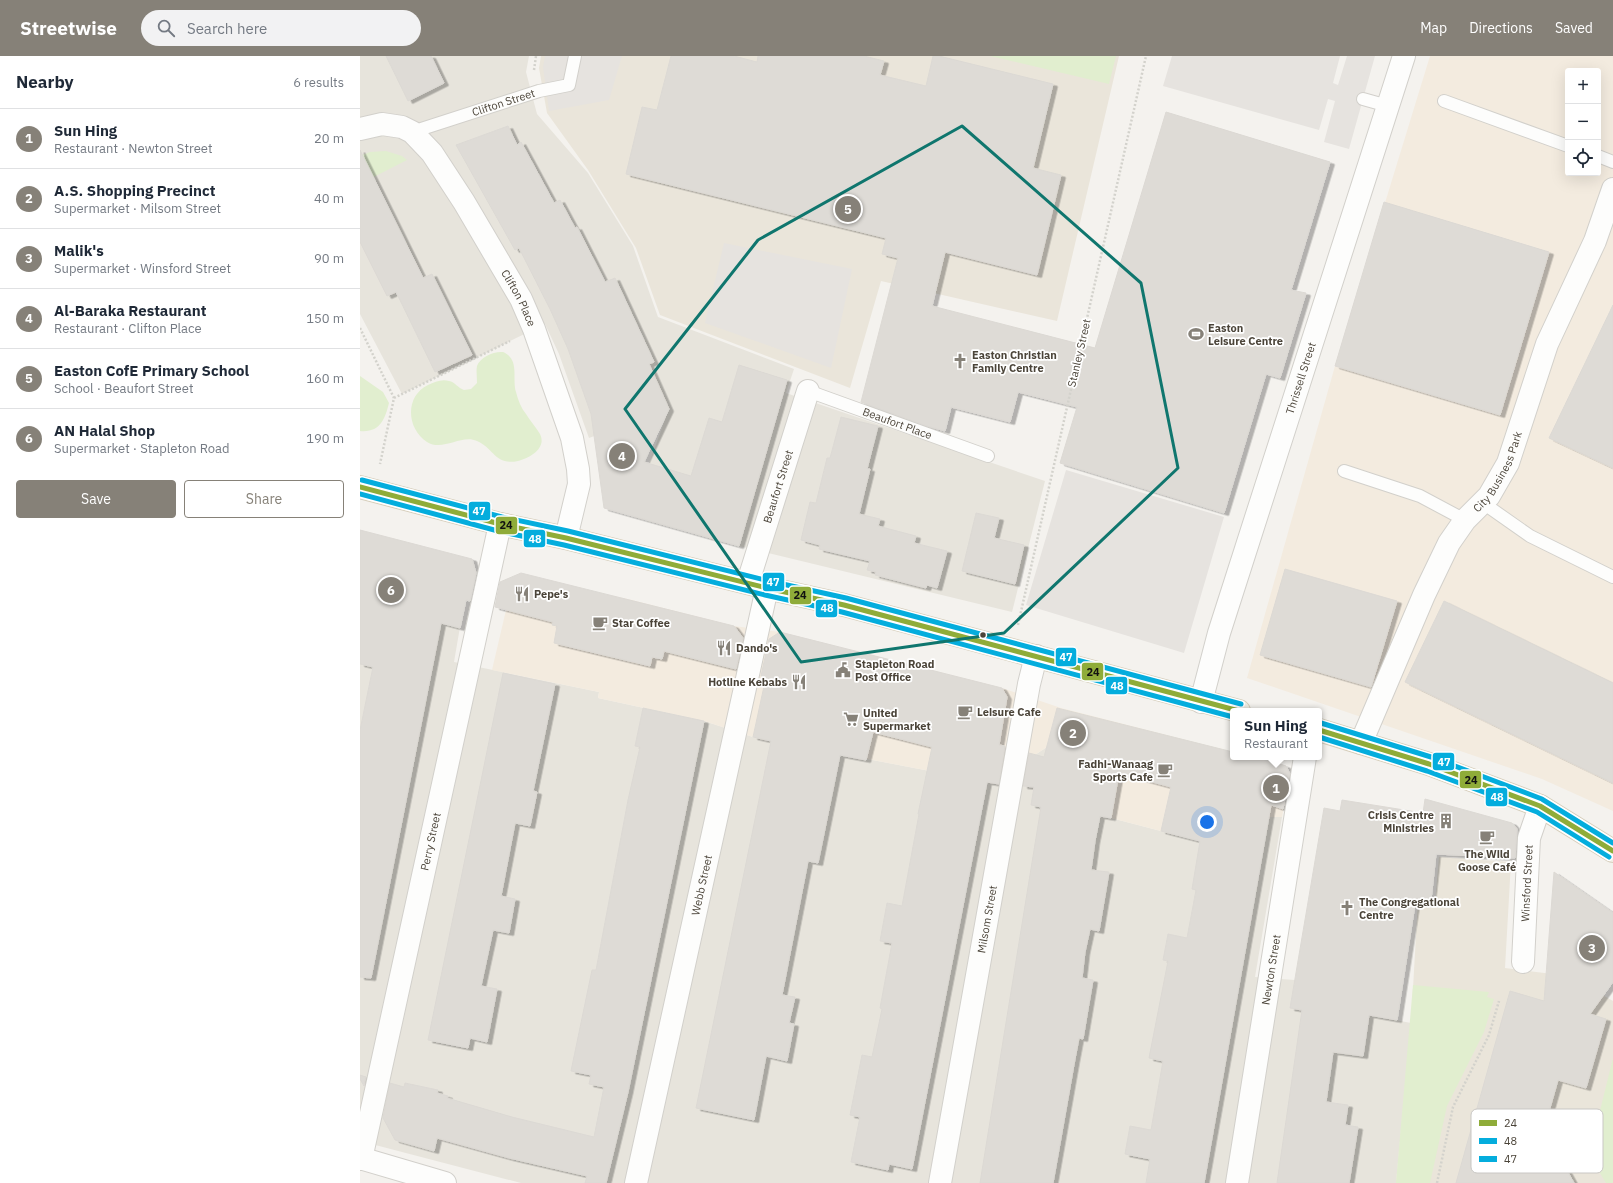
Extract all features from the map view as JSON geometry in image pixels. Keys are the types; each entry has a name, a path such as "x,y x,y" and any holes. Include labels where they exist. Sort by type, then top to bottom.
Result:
{"main road":[{"path":"368,489 500,524 566,538 844,605 1230,709"},
{"path":"1322,731 1429,764 1540,806 1613,851"}],"street":[{"name":"Thrissell Street","path":"1201,702 1219,633 1404,56"},
{"name":"Clifton Place","path":"360,129 376,125 402,127 412,132 432,153 464,202 521,299 534,329 572,438 578,469 579,484 566,538"},
{"name":"City Business Park","path":"1362,743 1433,576 1449,543 1465,520 1483,503 1498,482 1508,464 1547,344 1595,241 1613,189"},
{"name":"Beaufort Street","path":"758,585 808,391"},
{"name":"Perry Street","path":"360,1158 500,524"},
{"name":"Webb Street","path":"636,1183 758,585"},
{"name":"Milsom Street","path":"940,1183 1029,684 1036,656"},
{"name":"Newton Street","path":"1237,1183 1305,760"},
{"name":"Winsford Street","path":"1523,962 1529,838 1540,806"},
{"path":"360,1158 445,1183"}],"lane":[{"name":"Clifton Street","path":"412,132 539,92 569,85 575,56"},
{"path":"1363,99 1388,106"},
{"path":"1444,101 1565,145"},
{"path":"1601,157 1613,162"},
{"name":"Beaufort Place","path":"808,391 988,456"},
{"path":"1344,471 1420,496 1465,520"},
{"path":"1483,503 1530,536 1613,577"}],"path":[{"name":"Stanley Street","path":"1012,650 1146,56"},
{"path":"360,328 394,398 368,489"},
{"path":"394,398 534,329"},
{"path":"1437,1183 1453,1107 1489,1035 1499,1001"}],"highlighted area":[{"path":"962,126 1141,283 1178,468 1004,633 801,662 625,409 758,240"}],"shaded area":[{"path":"360,56 529,56 526,72 537,114 588,173 633,246 658,317 794,369 786,393 1045,481 1012,612 739,546 634,517 649,464 669,408 589,438 559,354 545,324 402,394 360,314"},
{"path":"541,56 1119,56 1057,321 881,281 850,388 660,315 636,248 588,170 547,113 539,68"},
{"path":"545,56 622,56 609,100 549,111 543,67"},
{"path":"1172,56 1340,56 1333,83 1338,85 1347,56 1375,56 1349,149 1324,142 1335,101 1328,99 1319,130 1163,86"},
{"path":"1430,56 1613,56 1613,811 1542,779 1247,678 1335,366"},
{"path":"724,243 852,269 831,368 705,323"},
{"path":"1066,470 1224,517 1184,653 1026,605"},
{"path":"472,559 474,566 460,627 454,662 599,692 598,698 704,721 753,737 992,783 1047,747 1120,766 1111,818 1203,842 1269,817 1282,817 1255,977 1295,980 1364,1014 1411,1023 1396,1183 521,1183 360,1141 360,642"},
{"path":"514,576 628,599 734,626 780,632 1002,688 1061,708 1230,751 1230,760 1263,760 1286,766 1290,774 1282,817 1269,817 1212,806 1203,842 1111,818 1120,766 1047,747 992,783 753,737 704,721 598,698 599,692 492,670"},
{"path":"1439,857 1511,862 1505,968 1569,976 1613,1001 1613,1183 1396,1183 1411,1023 1418,901 1435,903"}],"green space":[{"path":"990,56 1116,56 1109,84"},
{"path":"386,151 402,156 407,160 360,184 360,156 370,152"},
{"path":"503,352 512,359 514,364 515,387 520,404 542,439 536,452 523,460 510,462 499,459 483,444 471,439 433,445 420,436 412,421 411,412 412,404 420,390 428,385 443,380 451,382 464,390 471,389 477,383 477,366 481,360 492,354"},
{"path":"360,376 383,392 389,403 386,414 380,424 372,430 367,431 360,431"},
{"path":"1413,985 1489,992 1487,997 1494,999 1484,1032 1447,1106 1430,1183 1396,1183"},
{"path":"1613,1058 1613,1183 1606,1183 1600,1173 1603,1173 1603,1109 1600,1109"}],"building":[{"path":"386,56 431,56 444,83 408,101"},
{"path":"671,56 734,56 757,62 758,56 864,56 884,61 880,75 926,86 933,56 939,56 1053,84 1033,168 1061,175 1037,275 945,252 932,306 1095,348 1166,112 1330,162 1291,290 1306,293 1280,378 1266,374 1224,513 1060,463 1077,407 1018,392 1010,422 951,407 945,431 923,425 861,402 898,258 882,254 886,238 626,174 642,107 657,110"},
{"path":"508,126 517,145 521,142 554,203 560,200 575,228 577,227 605,282 615,278 654,362 649,364 669,409 644,462 691,476 709,418 722,422 739,365 787,380 739,546 604,508 591,414 568,349 550,309 519,248 515,250 456,145"},
{"path":"360,150 423,278 432,274 472,355 435,372 396,292 387,296 360,242"},
{"path":"1384,202 1549,252 1500,415 1335,366"},
{"path":"1613,305 1613,468 1549,438"},
{"path":"841,417 878,426 867,469 870,469 859,514 880,519 878,526 916,536 914,543 947,551 937,588 927,585 926,588 875,575 876,572 867,570 870,561 819,549 820,545 801,540 810,502 816,503 827,458 830,458"},
{"path":"976,513 999,518 994,538 1024,545 1015,584 962,571"},
{"path":"360,530 472,559 476,573 470,601 466,600 460,628 441,623 371,978 360,977 360,730 373,667 360,664"},
{"path":"1285,569 1397,601 1371,687 1260,655"},
{"path":"521,573 734,626 743,638 736,669 664,651 662,659 652,657 650,666 554,643 557,626 552,625 553,622 495,607 500,582"},
{"path":"1444,601 1613,683 1613,783 1405,682"},
{"path":"780,632 1002,688 1007,697 999,745 1005,746 999,784 987,782 912,1169 889,1164 888,1170 851,1162 860,1117 850,1115 862,1055 872,1057 882,1009 880,1008 892,943 880,941 887,903 902,906 918,814 932,747 873,732 866,760 840,755 818,863 808,861 782,995 795,997 789,1023 794,1024 787,1061 766,1056 754,1120 696,1108 771,741 753,737 766,677 761,676 769,639"},
{"path":"503,673 555,684 533,791 537,792 530,826 515,823 501,896 515,899 509,933 493,930 481,986 497,989 487,1042 470,1038 468,1048 428,1040"},
{"path":"643,708 704,721 628,1092 606,1183 585,1183 587,1176 509,1158 437,1138 434,1151 395,1140 383,1118 390,1083 404,1087 405,1083 438,1090 437,1093 448,1096 447,1098 512,1117 594,1137 604,1087 589,1084 591,1075 571,1071 592,970 596,970 628,800 640,747 635,746"},
{"path":"1057,708 1230,751 1230,760 1271,761 1286,766 1290,774 1283,809 1271,805 1204,1183 1146,1183 1150,1159 1125,1154 1130,1126 1151,1130 1163,1061 1149,1058 1168,961 1163,960 1168,934 1187,938 1196,890 1192,889 1200,841 1161,831 1171,787 1119,773 1111,818 1100,816 1095,841 1091,870 1109,872 1099,931 1090,929 1085,952 1082,978 1093,980 1083,1039 1079,1038 1053,1183 980,1183 1041,807 1031,805 1034,787 1023,786 1029,753 1044,757"},
{"path":"1425,799 1512,823 1517,829 1515,858 1436,854 1431,900 1416,898 1397,1020 1369,1015 1363,1056 1333,1052 1326,1102 1348,1105 1345,1125 1358,1127 1349,1183 1277,1183 1302,1010 1290,1008 1324,808 1340,811 1342,800 1423,813"},
{"path":"1554,872 1613,913 1613,982 1590,1014 1606,1019 1586,1088 1558,1080 1550,1109 1477,1109 1510,991 1544,1001"},
{"path":"360,1075 366,1077 364,1086 360,1079"},
{"path":"1471,1130 1471,1173 1568,1173 1574,1183 1456,1183"}],"transit line":[{"name":"47","path":"362,480 502,517 568,531 769,581 846,598 1241,704"},
{"name":"24","path":"360,487 500,524 566,538 767,588 844,605 1230,709"},
{"name":"48","path":"360,494 498,531 564,545 765,595 842,612 1230,716"},
{"name":"47","path":"1322,723 1431,757 1542,799 1613,843"},
{"name":"24","path":"1322,731 1429,764 1540,806 1613,851"},
{"name":"48","path":"1322,738 1427,771 1537,812 1609,857"}],"place":[{"name":"Easton CofE Primary School","path":"848,209"},
{"name":"Easton Leisure Centre","path":"1196,334"},
{"name":"Easton Christian Family Centre","path":"960,361"},
{"name":"Al-Baraka Restaurant","path":"622,456"},
{"name":"AN Halal Shop","path":"391,590"},
{"name":"Pepe's","path":"522,594"},
{"name":"Star Coffee","path":"600,623"},
{"name":"Dando's","path":"724,648"},
{"name":"Stapleton Road Post Office","path":"843,670"},
{"name":"Hotline Kebabs","path":"799,682"},
{"name":"Leisure Cafe","path":"965,712"},
{"name":"United Supermarket","path":"851,719"},
{"name":"A.S. Shopping Precinct","path":"1073,733"},
{"name":"Fadhi-Wanaag Sports Cafe","path":"1165,770"},
{"name":"Sun Hing","path":"1276,788"},
{"name":"Crisis Centre Ministries","path":"1446,821"},
{"name":"The Wild Goose Café","path":"1487,837"},
{"name":"The Congregational Centre","path":"1347,908"},
{"name":"Malik's","path":"1592,948"}]}
